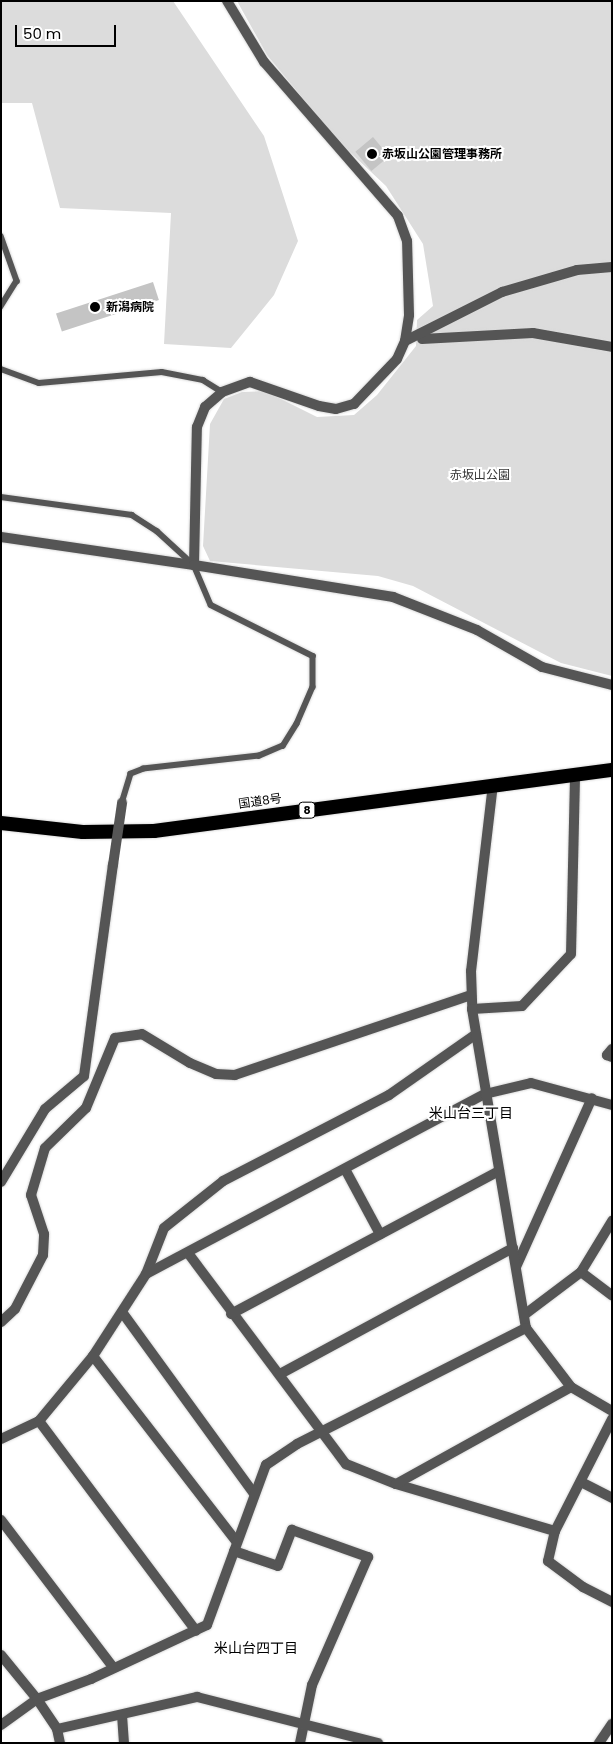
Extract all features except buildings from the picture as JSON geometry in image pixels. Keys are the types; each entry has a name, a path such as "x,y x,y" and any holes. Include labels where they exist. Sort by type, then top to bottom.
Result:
{"highway":[{"name":"国道8号","path":"1,823 83,832 154,831 493,784 612,770"}],"street":[{"path":"194,565 197,427 205,407 222,392 250,382 336,409 354,404 397,359 405,341 409,315 407,241 398,216 264,62 227,1"},
{"path":"405,341 502,292 577,270 612,267"},
{"path":"405,341 448,335 533,333 612,347"},
{"path":"1,537 194,565 393,598 477,630 542,666 612,685"},
{"path":"472,1009 522,1006 571,954 575,774"},
{"path":"493,784 471,971 472,1009 526,1328 571,1387 612,1411"},
{"path":"1,1182 45,1109 84,1076 122,802"},
{"path":"1,1322 15,1309 43,1255 44,1234 31,1195 45,1148 86,1108 115,1038 142,1034 190,1063 216,1074 235,1075 472,995"},
{"path":"1,1439 39,1421 93,1356 146,1274 164,1228 223,1181 389,1095 476,1034"},
{"path":"612,1049 607,1055 612,1057"},
{"path":"146,1274 188,1254 485,1094 530,1083 612,1104"},
{"path":"516,1267 592,1098"},
{"path":"345,1169 380,1234"},
{"path":"231,1314 499,1171"},
{"path":"524,1316 581,1272 612,1221"},
{"path":"280,1374 513,1248"},
{"path":"188,1254 231,1314 280,1374 350,1467 396,1484 555,1531"},
{"path":"581,1272 612,1295"},
{"path":"122,1312 254,1494"},
{"path":"1,1725 37,1699 196,1632 208,1625 235,1546 266,1465 323,1433 526,1328"},
{"path":"93,1356 235,1546 278,1566 292,1530 368,1557 312,1685 300,1743"},
{"path":"396,1484 571,1387"},
{"path":"612,1419 582,1483 555,1531 548,1561 582,1587 612,1602"},
{"path":"39,1421 196,1632"},
{"path":"582,1483 612,1498"},
{"path":"1,1520 113,1667"},
{"path":"1,1655 37,1699 57,1729 60,1743"},
{"path":"57,1729 197,1697 303,1722 378,1743"},
{"path":"122,1715 124,1743"},
{"path":"599,1743 612,1724"}],"lane":[{"path":"1,236 17,281 1,307"},
{"path":"1,369 39,383 162,372 203,380 222,392"},
{"path":"1,497 132,515 157,531 194,565 211,605 313,656 313,687 297,724 282,746 259,756 144,769 131,774 122,802"}],"green space":[{"path":"1,1 173,1 264,136 298,241 274,295 231,348 164,344 171,213 60,208 32,103 1,103"},
{"name":"赤坂山公園","path":"237,1 612,1 612,676 561,663 413,586 378,576 210,561 203,546 210,424 224,399 242,392 265,391 317,417 354,415 377,395 416,346 417,320 433,306 423,244 386,186 338,141 267,55"}],"place":[{"name":"赤坂山公園管理事務所","path":"372,154"},
{"name":"新潟病院","path":"95,307"}],"district":[{"name":"米山台三丁目","path":"471,1113"},
{"name":"米山台四丁目","path":"256,1648"}]}
